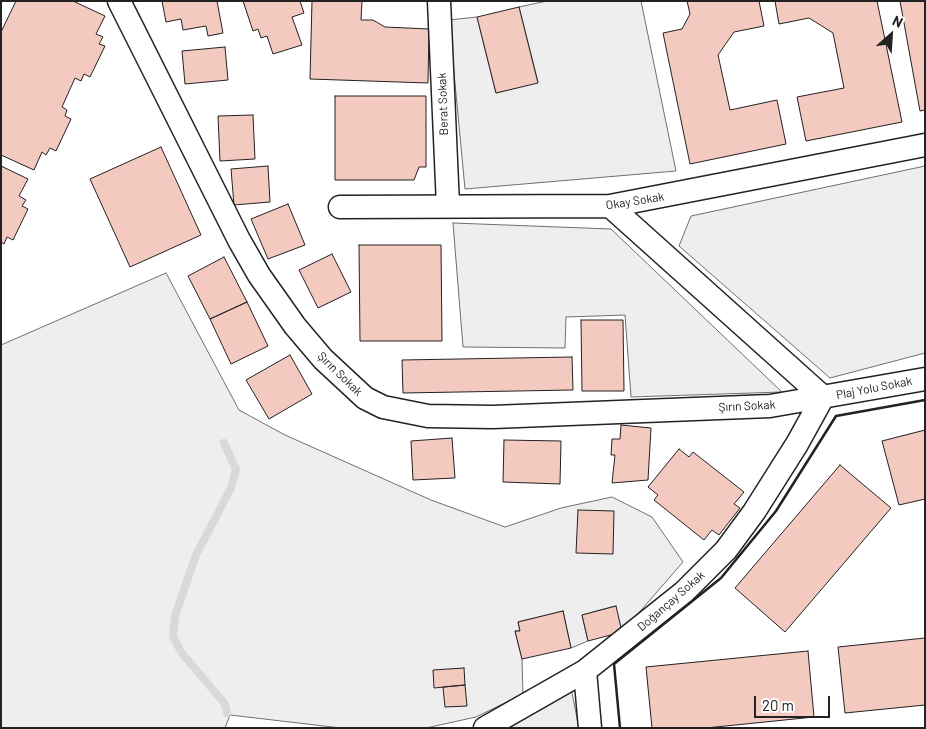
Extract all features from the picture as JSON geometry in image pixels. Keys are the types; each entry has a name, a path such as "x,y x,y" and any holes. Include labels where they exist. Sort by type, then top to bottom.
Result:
{"street":[{"name":"Şırın Sokak","path":"119,1 234,232 259,275 295,326 323,359 365,398 383,407 403,413 428,416 493,417 770,406 823,398"},
{"name":"Berat Sokak","path":"439,1 448,206"},
{"name":"Okay Sokak","path":"340,207 610,206 925,145"},
{"path":"610,206 823,398"},
{"name":"Plaj Yolu Sokak","path":"823,398 925,378"},
{"name":"Doğançay Sokak","path":"484,728 585,671 684,592 726,550 754,512 792,453 823,398"},
{"path":"585,671 590,728"}],"shaded area":[{"path":"547,1 641,1 676,171 465,189 449,20 477,17 496,93 538,82 519,7"},
{"path":"925,166 925,353 830,378 679,246 691,216"},
{"path":"453,223 611,229 782,392 631,397 625,315 566,317 565,348 463,347"},
{"path":"166,273 239,410 285,435 431,500 505,527 561,508 612,497 652,517 683,562 622,632 615,606 582,615 588,641 571,648 563,611 518,622 520,631 515,631 522,659 523,694 476,717 426,728 341,728 230,715 225,728 1,728 1,345"},
{"path":"571,688 579,728 501,728"}],"building":[{"path":"16,1 73,1 105,16 96,34 103,37 99,44 105,46 90,77 84,74 81,81 75,78 62,107 67,110 65,116 71,119 56,151 50,148 46,155 42,152 34,170 1,155 1,32"},
{"path":"162,1 217,1 223,33 208,36 206,26 183,30 181,19 166,22"},
{"path":"243,1 300,1 304,13 292,17 302,45 273,54 267,36 261,38 258,29 253,31"},
{"path":"312,1 362,1 361,20 373,20 385,27 429,29 428,83 310,79"},
{"path":"687,1 759,1 764,26 734,32 718,55 730,110 777,100 786,144 690,164 663,33 682,29 690,14"},
{"path":"775,1 877,1 902,122 806,141 797,97 844,88 833,33 809,18 779,24"},
{"path":"900,1 925,1 925,110 920,111"},
{"path":"519,7 538,83 496,93 477,17"},
{"path":"225,47 228,80 185,84 182,51"},
{"path":"335,96 426,96 426,167 419,167 414,180 335,180"},
{"path":"253,115 255,159 220,161 218,116"},
{"path":"161,147 201,235 130,267 90,179"},
{"path":"1,166 28,179 19,196 26,200 22,206 28,209 13,240 7,237 4,244 1,242"},
{"path":"268,166 270,202 234,205 231,169"},
{"path":"288,204 305,245 268,259 251,219"},
{"path":"359,245 441,245 442,341 360,341"},
{"path":"332,254 351,292 318,308 299,270"},
{"path":"224,257 247,302 210,319 188,276"},
{"path":"247,302 268,346 231,364 210,319"},
{"path":"581,320 623,320 624,391 582,391"},
{"path":"290,355 312,394 269,419 246,380"},
{"path":"572,357 573,390 403,393 402,360"},
{"path":"621,425 651,428 648,480 612,483 615,455 611,455 612,439 620,439"},
{"path":"925,430 925,499 899,505 882,441"},
{"path":"452,438 455,478 413,480 411,441"},
{"path":"504,440 561,441 560,484 503,482"},
{"path":"679,449 689,457 693,452 744,492 734,504 740,508 719,535 712,530 704,540 654,500 658,495 648,487"},
{"path":"840,465 891,508 785,632 735,588"},
{"path":"578,510 614,511 613,554 576,553"},
{"path":"616,606 622,632 588,641 582,615"},
{"path":"563,611 571,648 522,659 515,631 520,631 518,622"},
{"path":"925,638 925,705 845,713 838,647"},
{"path":"808,651 814,717 706,728 652,728 646,667"},
{"path":"464,668 465,685 434,688 433,670"},
{"path":"465,685 467,706 445,707 443,687"}],"waterway":[{"path":"224,443 236,469 231,488 196,555 175,616 173,636 181,652 225,704 227,713"}],"wall":[{"path":"620,728 614,664 721,578 776,511 836,416 925,400"}]}
